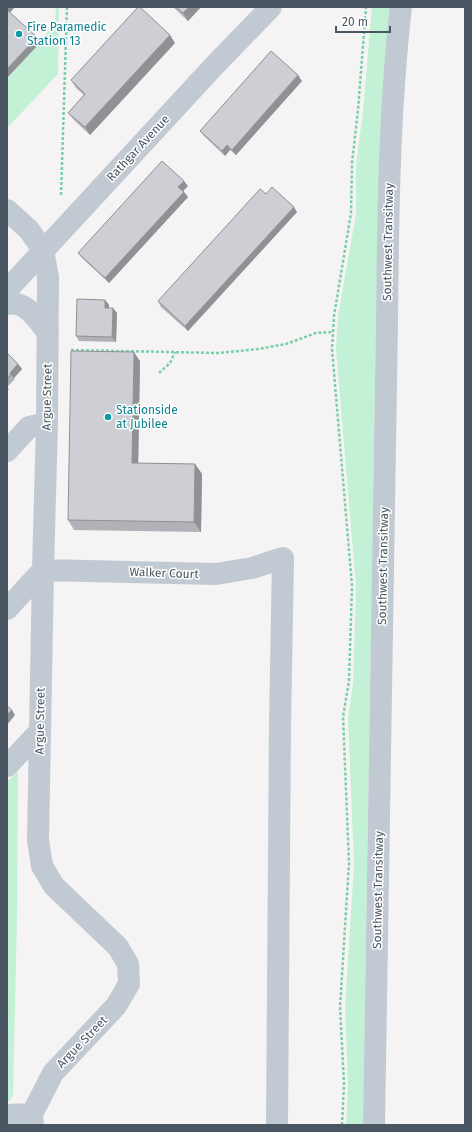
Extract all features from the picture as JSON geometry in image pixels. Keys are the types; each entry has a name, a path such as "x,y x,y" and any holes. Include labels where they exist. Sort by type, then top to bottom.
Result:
{"street":[{"name":"Rathgar Avenue","path":"7,290 214,66 271,7"},
{"name":"Southwest Transitway","path":"374,1125 388,202 396,47 401,7"},
{"path":"7,210 29,230 43,250"},
{"name":"Argue Street","path":"33,1119 53,1073 116,1006 129,984 128,964 118,947 54,886 42,866 38,840 48,333 48,277 43,250"},
{"path":"7,304 12,303 24,307 35,317 48,333"},
{"path":"7,451 29,427 47,423"},
{"name":"Walker Court","path":"43,570 216,574 252,568 283,558 277,1125"},
{"path":"7,609 43,570"},
{"path":"7,766 40,731"},
{"path":"7,1115 33,1119"}],"path":[{"path":"62,195 67,7"},
{"path":"342,1125 344,1084 340,1007 349,863 343,717 349,681 352,586 332,350 334,316 351,213 352,163 358,110 366,7"},
{"path":"71,350 219,353 258,349 286,344 316,333 333,332"},
{"path":"159,373 170,363 175,352"}],"green space":[{"path":"56,7 59,7 58,74 7,128 7,78 40,43 42,38 55,24"},
{"path":"372,7 391,7 387,45 378,204 363,1125 346,1125 348,1085 345,1007 354,864 348,718 353,683 356,587 336,349 338,316 356,214 356,164 363,112"},
{"path":"18,771 17,918 13,1096 7,1103 7,782"}],"building":[{"path":"138,7 140,7 170,35 85,127 68,113 85,94 71,80"},
{"path":"176,7 189,7 183,13"},
{"name":"Fire Paramedic Station 13","path":"7,10 37,37 7,69"},
{"path":"271,51 298,75 232,150 227,145 222,151 200,131"},
{"path":"162,161 184,181 178,187 184,192 105,278 78,253"},
{"path":"272,187 294,207 185,326 158,301 260,189 266,194"},
{"path":"77,299 105,300 105,308 113,308 112,337 76,336"},
{"name":"Stationside at Jubilee","path":"71,351 134,352 132,463 195,464 194,522 68,520"},
{"path":"7,353 18,364 7,379"},
{"path":"7,706 12,710 7,715"}],"place":[{"name":"Fire Paramedic Station 13","path":"19,34"},
{"name":"Stationside at Jubilee","path":"108,417"}]}
